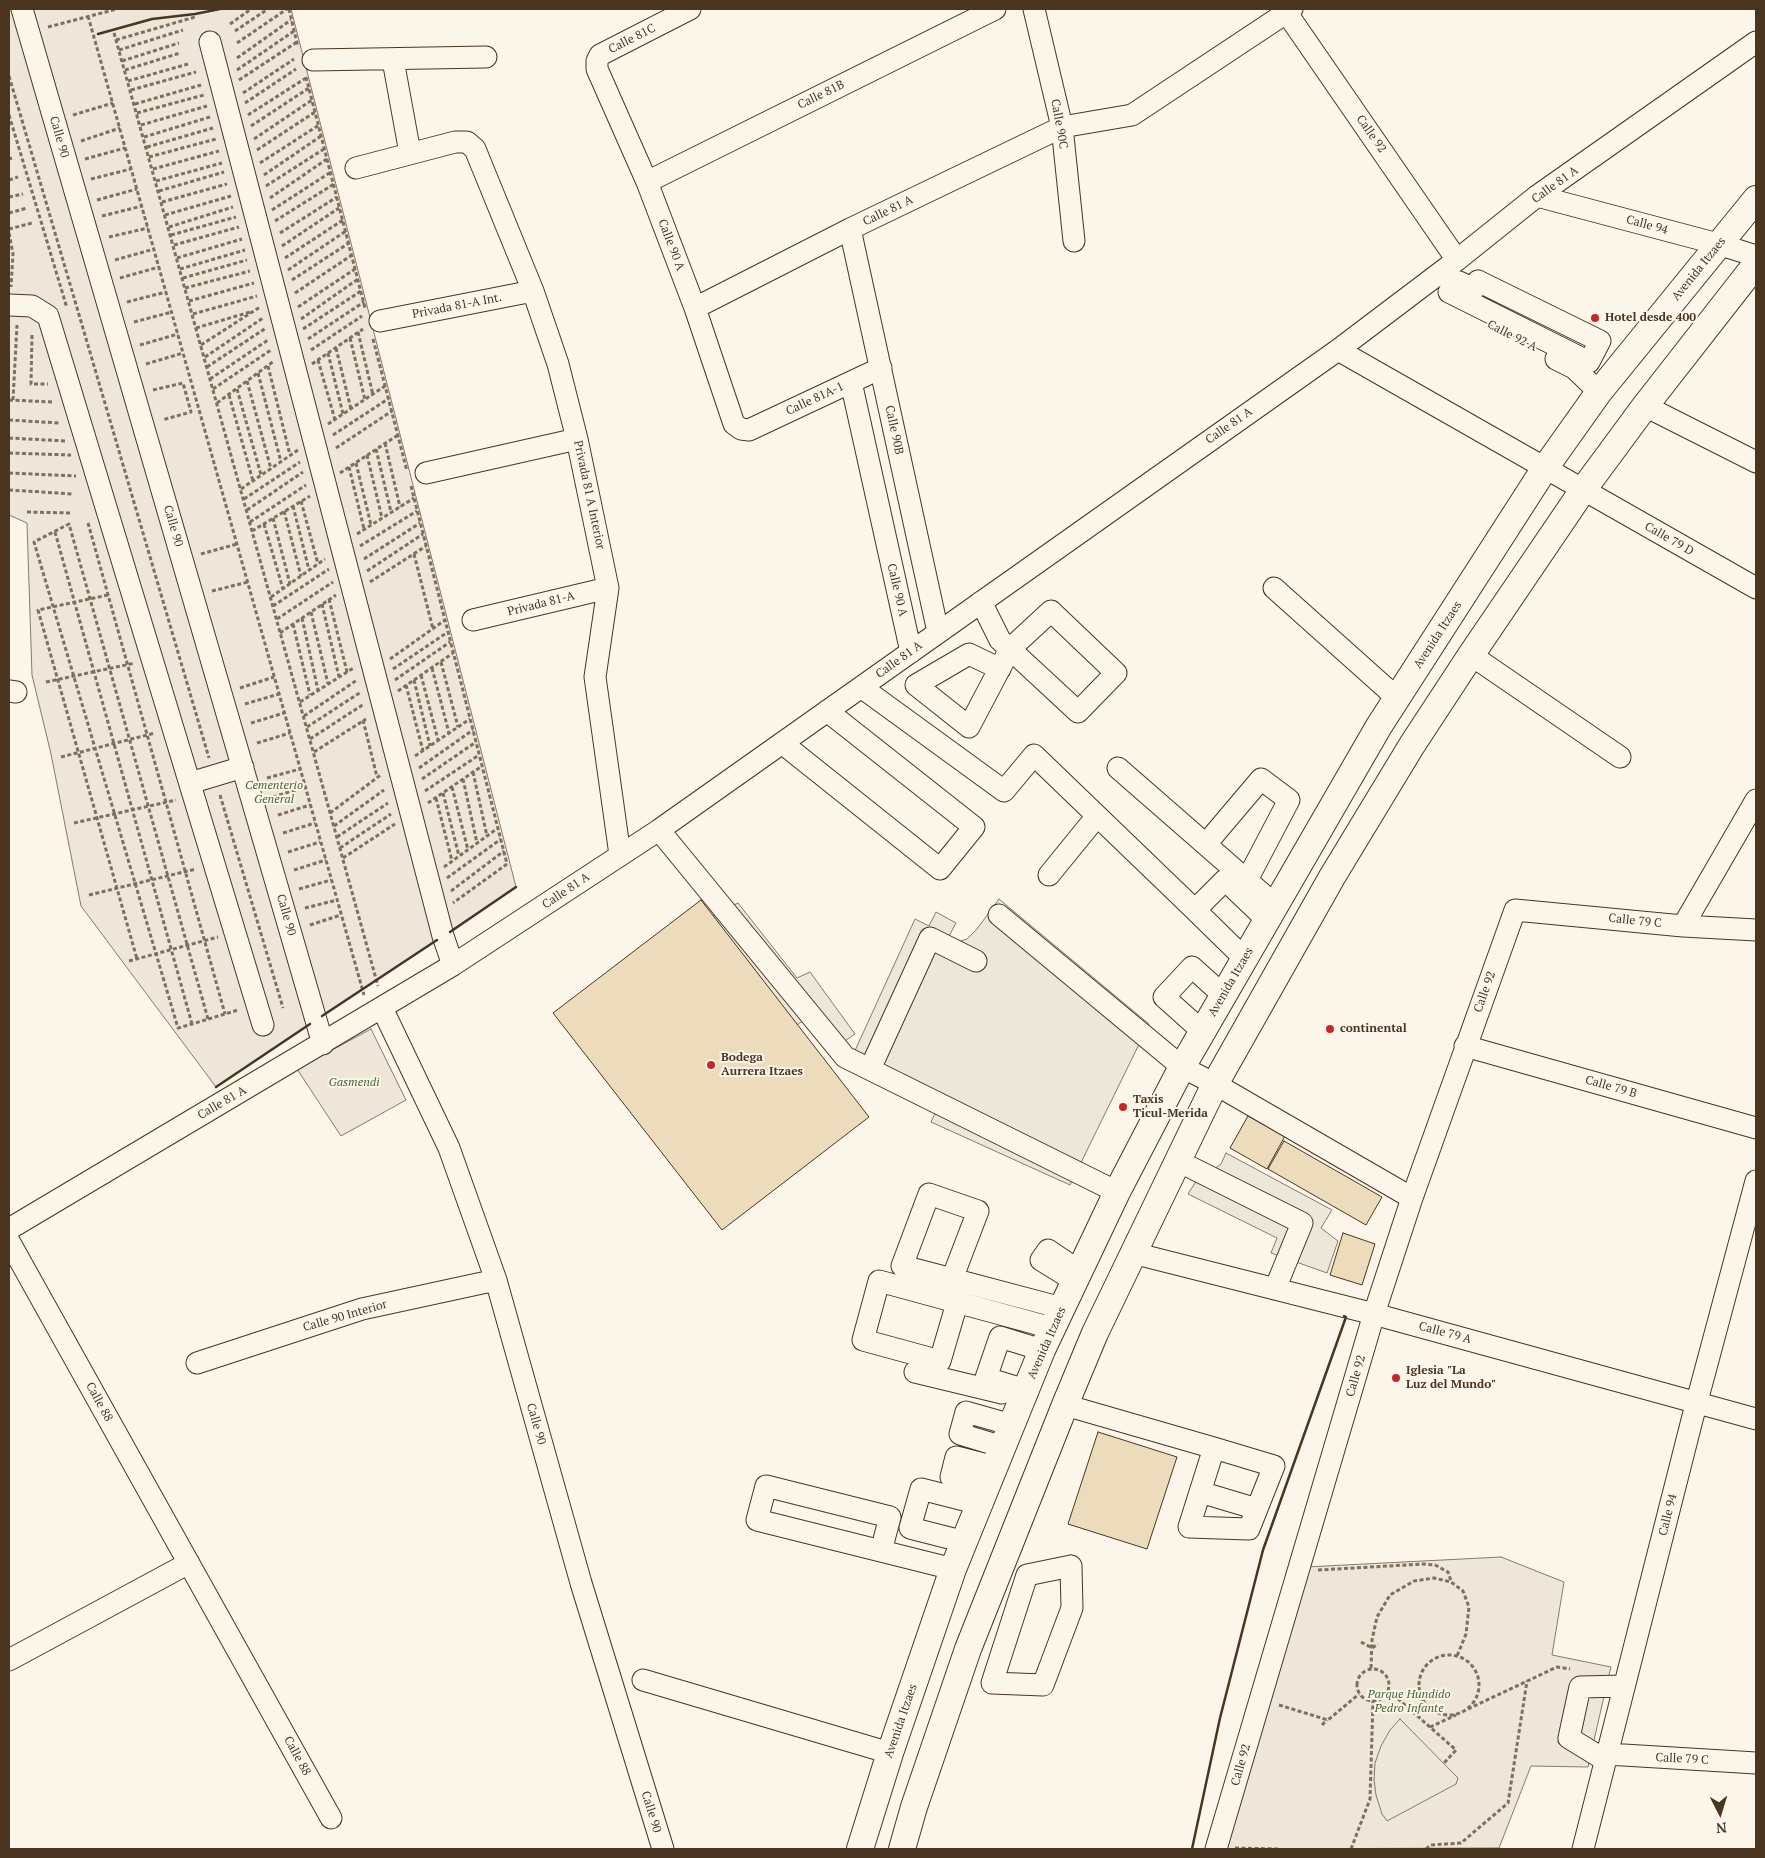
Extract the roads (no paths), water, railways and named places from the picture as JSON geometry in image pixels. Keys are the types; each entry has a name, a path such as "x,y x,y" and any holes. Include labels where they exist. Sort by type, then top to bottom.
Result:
{"main road":[{"name":"Avenida Itzaes","path":"860,1849 890,1753 953,1569 1005,1441 1077,1276 1117,1192 1182,1067 1379,726 1545,468 1599,392 1756,199"},
{"path":"902,1849 914,1807 968,1649 1095,1333 1215,1084 1332,877 1412,745 1471,655 1583,490 1645,406 1756,264"},
{"path":"1379,726 1412,745"},
{"path":"1054,1325 1095,1333"},
{"path":"931,1635 968,1649"}],"street":[{"name":"Calle 90","path":"22,9 323,1044"},
{"name":"Calle 81C","path":"600,55 690,9"},
{"name":"Calle 81B","path":"647,182 995,9"},
{"name":"Calle 90C","path":"1034,9 1062,127 1074,241"},
{"name":"Calle 81 A","path":"695,308 850,229 1062,127 1132,115 1287,10"},
{"name":"Calle 92","path":"1287,10 1458,260"},
{"path":"210,42 438,917 454,966"},
{"name":"Calle 81 A","path":"9,1228 454,966 659,830 1338,350 1418,288 1458,260 1537,196 1756,42"},
{"name":"Calle 90 A","path":"600,55 597,61 597,69 647,182 695,308 734,424 741,429 748,430"},
{"path":"307,68 393,60 486,57"},
{"path":"356,168 410,153 393,60"},
{"name":"Privada 81 A Interior","path":"410,153 455,142 467,142 475,149 533,291 558,364 577,439 608,588 595,677 620,855"},
{"name":"Calle 94","path":"1537,196 1718,244 1756,256"},
{"name":"Calle 90B","path":"850,229 938,632"},
{"path":"1478,281 1600,341 1589,362 1567,357 1449,292 1459,282 1474,289 1478,281"},
{"name":"Calle 92 A","path":"1418,288 1567,357 1574,368 1599,392"},
{"name":"Privada 81-A Int.","path":"371,322 533,291"},
{"path":"12,308 32,306 48,316 186,791 263,1025"},
{"path":"1338,350 1583,490"},
{"name":"Calle 81A-1","path":"748,430 881,368"},
{"name":"Calle 90 A","path":"851,382 911,652"},
{"path":"1645,406 1756,462"},
{"path":"426,473 577,439"},
{"name":"Calle 79 D","path":"1583,490 1756,588"},
{"name":"Privada 81-A","path":"473,620 608,588"},
{"path":"1274,588 1396,698"},
{"path":"981,602 1000,640 1010,649 1078,712 1116,673 1051,611 1010,649 1000,669"},
{"path":"1471,655 1620,757"},
{"path":"861,687 1004,791 1034,755 1244,958"},
{"path":"782,743 940,869 974,828 827,711"},
{"path":"186,791 214,775 243,767"},
{"path":"1118,768 1247,880 1271,913"},
{"path":"1206,844 1262,779 1289,800 1247,880"},
{"path":"1683,926 1756,800"},
{"path":"1049,876 1097,816"},
{"path":"659,830 845,1057 1117,1192"},
{"path":"1195,910 1224,880 1271,913"},
{"name":"Calle 92","path":"1222,1849 1374,1314 1465,1046 1515,910"},
{"name":"Calle 79 C","path":"1515,910 1683,926 1756,930"},
{"path":"999,915 1182,1067 1215,1084 1412,1198"},
{"path":"870,1069 930,938 976,961"},
{"path":"1202,1031 1164,997 1192,967 1223,995"},
{"name":"Calle 90","path":"382,1008 449,1148 496,1280 581,1583 663,1849"},
{"name":"Calle 79 B","path":"1465,1046 1756,1128"},
{"path":"1178,1161 1302,1224 1275,1289"},
{"name":"Calle 94","path":"1583,1849 1697,1402 1756,1181"},
{"name":"Calle 88","path":"9,1241 332,1818"},
{"name":"Calle 79 A","path":"1133,1253 1374,1314 1756,1419"},
{"path":"952,1279 1054,1325"},
{"name":"Calle 90 Interior","path":"197,1363 362,1309 496,1280"},
{"path":"957,1303 940,1361 863,1340 879,1282 957,1303 1054,1325"},
{"path":"1005,1441 986,1378 1000,1337 1054,1325"},
{"path":"913,1379 1005,1441"},
{"path":"1066,1405 1214,1448 1274,1466 1249,1529 1188,1527 1214,1448"},
{"path":"964,1542 910,1528 921,1489 1005,1441"},
{"path":"881,1551 890,1516 766,1486 757,1520 881,1551 953,1569"},
{"path":"1200,1492 1257,1509"},
{"path":"9,1660 189,1563"},
{"path":"1071,1566 1072,1608 1043,1685 992,1683 995,1674 1024,1586 1027,1575 1071,1566"},
{"path":"997,1577 1024,1586"},
{"path":"643,1680 890,1753"},
{"path":"1606,1757 1568,1738 1580,1687 1624,1686"},
{"name":"Calle 79 C","path":"1606,1757 1756,1763"}],"place":[{"name":"Hotel desde 400","path":"1595,318"},
{"name":"continental","path":"1330,1029"},
{"name":"Bodega Aurrera Itzaes","path":"711,1065"},
{"name":"Taxis Ticul-Merida","path":"1123,1107"},
{"name":"Iglesia \"La Luz del Mundo\"","path":"1396,1378"}],"park label":[{"name":"Cementerio General","path":"274,793"},
{"name":"Gasmendi","path":"354,1083"},
{"name":"Parque Hundido Pedro Infante","path":"1409,1702"}]}
